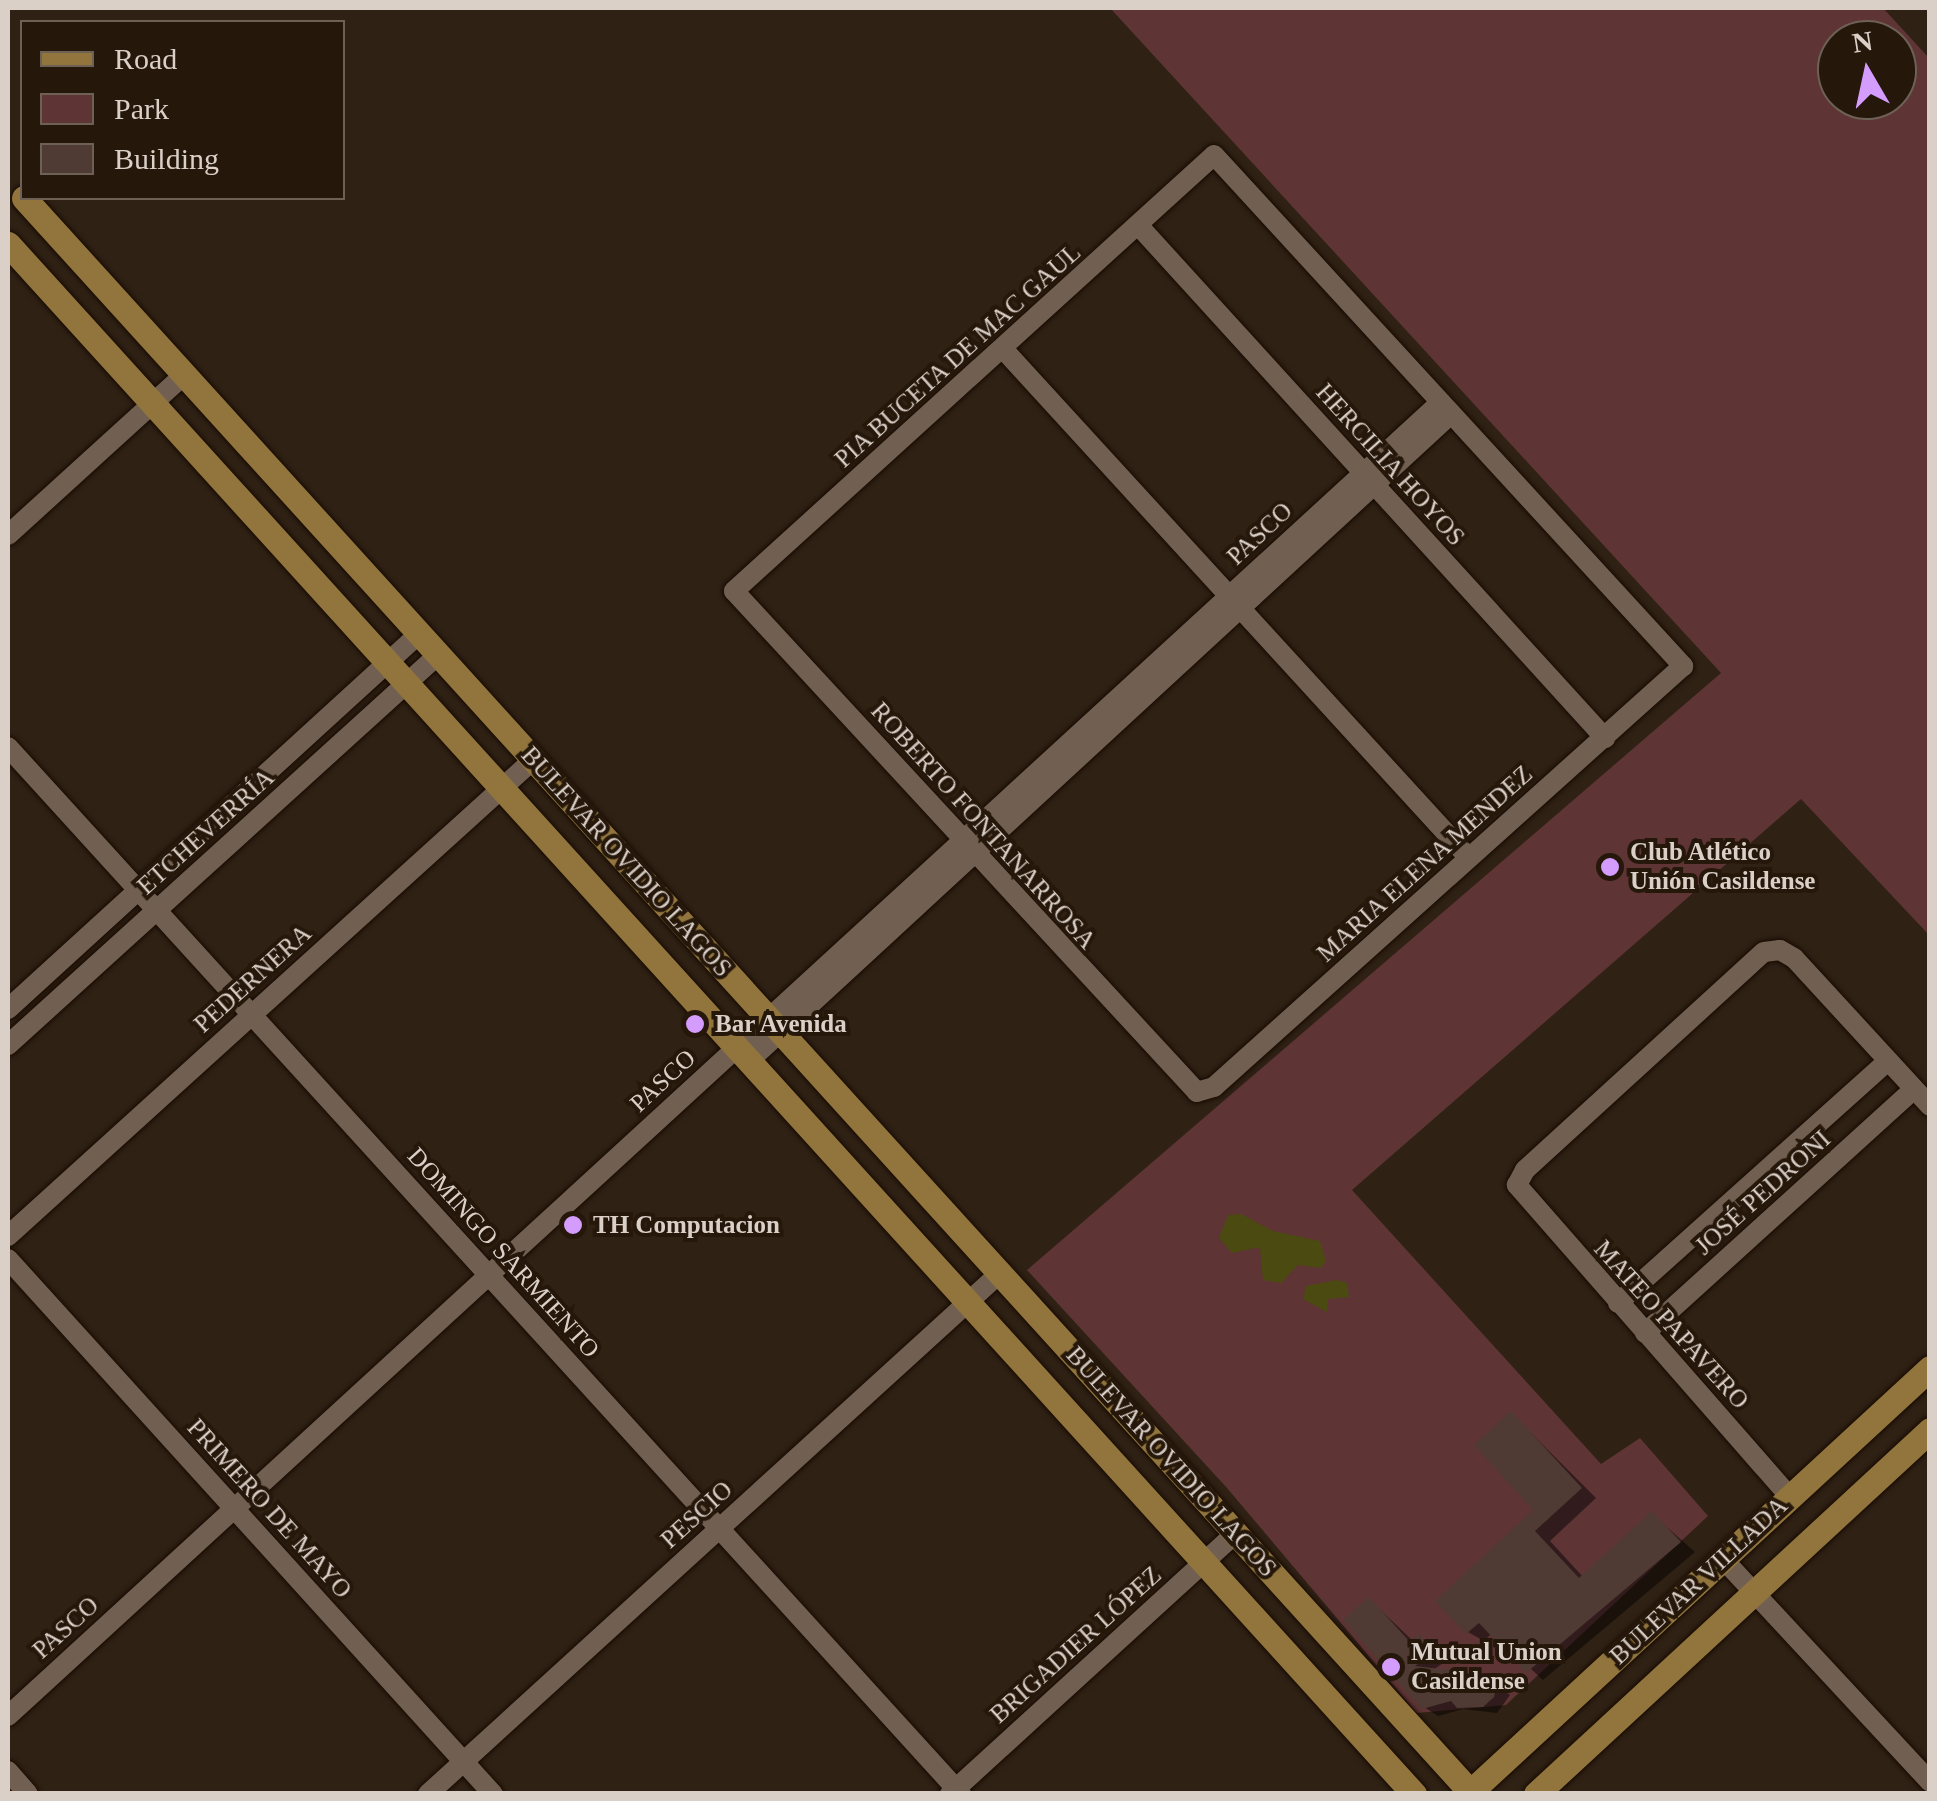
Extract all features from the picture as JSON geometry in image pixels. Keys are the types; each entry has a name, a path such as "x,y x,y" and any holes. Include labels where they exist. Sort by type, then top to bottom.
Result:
{"main road":[{"name":"BULEVAR OVIDIO LAGOS","path":"26,200 1470,1793"},
{"name":"BULEVAR OVIDIO LAGOS","path":"8,244 1414,1794"},
{"name":"BULEVAR VILLADA","path":"1470,1793 1930,1368"},
{"name":"BULEVAR VILLADA","path":"1536,1794 1749,1592 1930,1430"}],"street":[{"name":"PIA BUCETA DE MAC GAUL","path":"734,591 1005,350 1214,155 1446,408"},
{"name":"HERCILIA HOYOS","path":"1138,225 1605,738"},
{"path":"1005,350 1468,858"},
{"path":"8,535 184,375"},
{"name":"PASCO","path":"8,1716 489,1275 775,1025 1446,408"},
{"name":"MARIA ELENA MENDEZ","path":"1197,1092 1214,1086 1683,666 1446,408"},
{"name":"ROBERTO FONTANARROSA","path":"734,591 1197,1092"},
{"name":"ETCHEVERRÍA","path":"8,1010 420,634"},
{"name":"ETCHEVERRÍA","path":"8,1045 438,655"},
{"name":"DOMINGO SARMIENTO","path":"8,747 956,1792"},
{"name":"PEDERNERA","path":"8,1236 532,760"},
{"name":"MATEO PAPAVERO","path":"1790,1497 1517,1185 1524,1170 1764,952 1780,950 1888,1061"},
{"path":"1888,1061 1930,1106"},
{"name":"JOSÉ PEDRONI","path":"1618,1303 1888,1061"},
{"name":"JOSÉ PEDRONI","path":"1645,1334 1914,1089"},
{"name":"PRIMERO DE MAYO","path":"8,1259 493,1794"},
{"name":"PESCIO","path":"428,1794 1000,1273"},
{"name":"BRIGADIER LÓPEZ","path":"956,1792 1236,1533"},
{"path":"1723,1559 1749,1592 1930,1782"},
{"path":"8,1771 28,1794"}],"green space":[{"name":"Club Atlético Unión Casildense","path":"1110,8 1883,8 1894,20 1817,20 1817,120 1917,120 1917,45 1929,58 1929,935 1801,799 1352,1190 1601,1464 1640,1438 1708,1516 1506,1705 1417,1713 1227,1488 1027,1270 1721,673"}],"shaded area":[{"path":"1241,1214 1273,1231 1320,1241 1326,1262 1320,1268 1298,1265 1281,1283 1263,1280 1260,1247 1232,1253 1219,1238 1228,1215"},
{"path":"1336,1280 1347,1283 1349,1297 1328,1299 1327,1312 1303,1299 1306,1286"}],"building":[{"path":"1511,1411 1582,1488 1535,1531 1579,1578 1652,1511 1681,1542 1526,1673 1479,1623 1466,1634 1435,1601 1533,1510 1474,1445"},
{"path":"1369,1597 1410,1642 1419,1634 1434,1653 1415,1666 1483,1674 1497,1685 1494,1697 1483,1707 1457,1708 1451,1701 1422,1709 1343,1620"}],"place":[{"name":"Club Atlético Unión Casildense","path":"1610,867"},
{"name":"Bar Avenida","path":"695,1024"},
{"name":"TH Computacion","path":"573,1225"},
{"name":"Mutual Union Casildense","path":"1391,1667"}]}
